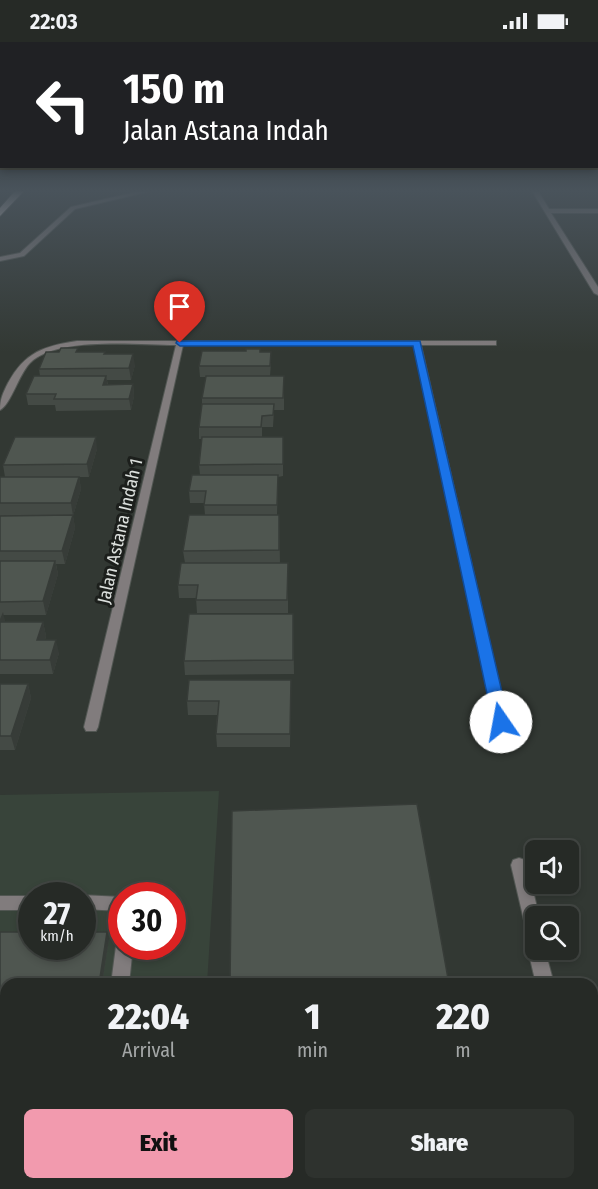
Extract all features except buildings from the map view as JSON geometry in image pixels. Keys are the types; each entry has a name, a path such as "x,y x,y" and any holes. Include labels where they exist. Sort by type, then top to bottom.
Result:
{"street":[{"path":"0,259 22,255 33,245"},
{"path":"568,245 598,293"},
{"path":"588,276 598,276"},
{"path":"0,407 21,367 37,353 77,343 494,343"},
{"name":"Jalan Astana Indah 1","path":"91,727 180,343"},
{"path":"417,343 501,722"},
{"path":"519,865 528,906"},
{"path":"0,903 18,903"},
{"path":"121,978 123,960"},
{"path":"539,960 544,978"}],"shaded area":[{"path":"219,791 207,978 0,978 0,795"}],"route":[{"path":"180,343 417,343 501,722"}]}
